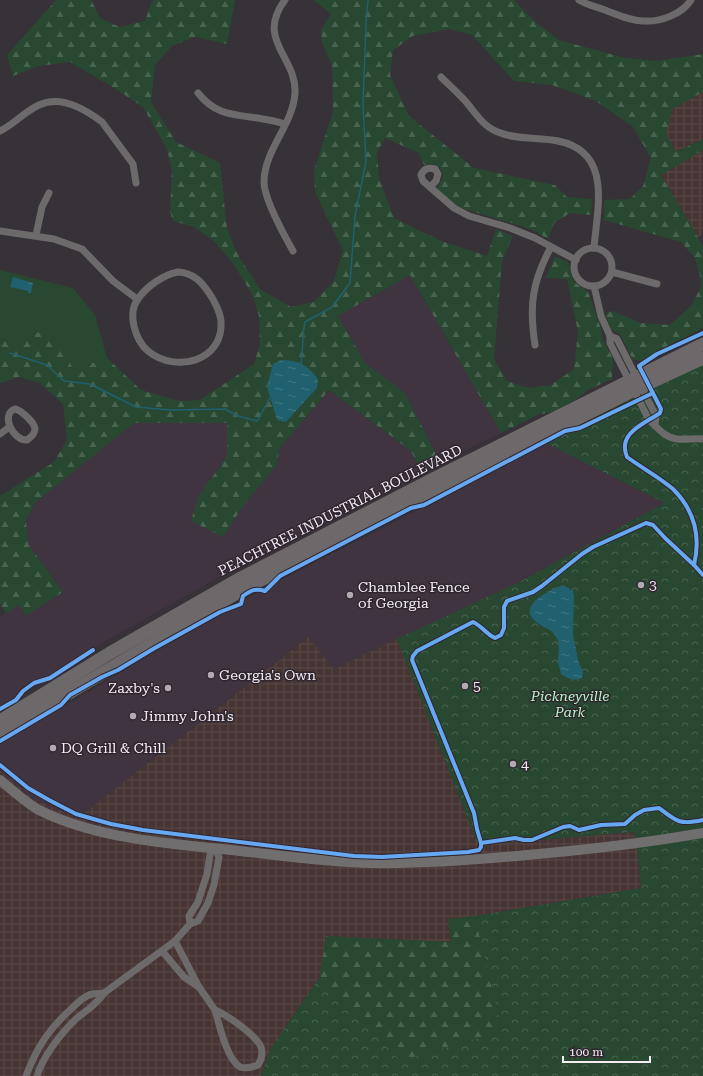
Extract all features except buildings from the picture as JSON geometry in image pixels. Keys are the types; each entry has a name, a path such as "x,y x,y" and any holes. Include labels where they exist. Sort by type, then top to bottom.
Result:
{"highway":[{"name":"PEACHTREE INDUSTRIAL BOULEVARD","path":"0,734 247,587 636,384 703,344"},
{"name":"PEACHTREE INDUSTRIAL BOULEVARD","path":"0,721 110,653 241,578 433,479 636,384 703,358"}],"street":[{"path":"285,0 275,17 274,33 278,46 292,76 295,92 292,109 267,163 264,182 267,199 293,251"},
{"path":"579,0 628,18 644,22 660,20 675,14 691,0"},
{"path":"441,77 466,102 486,126 498,132 558,141 573,145 588,157 597,173 599,187 594,248"},
{"path":"198,93 206,102 218,110 229,114 265,119 285,124"},
{"path":"0,131 9,126 26,112 40,104 54,102 75,106 95,117 107,128 133,164 136,183"},
{"path":"430,187 454,208 469,216 510,228 535,238 576,260"},
{"path":"36,236 42,207 49,193"},
{"path":"0,231 54,239 82,249 114,281 137,299"},
{"path":"535,345 532,302 535,283 540,267 551,247"},
{"path":"594,248 601,250 610,257 612,272 601,284 594,286 584,283 578,278 574,267 579,254 584,250 594,248"},
{"path":"178,272 190,274 200,280 212,298 221,319 221,329 214,346 199,358 185,363 176,363 159,358 145,348 136,335 134,312 137,299 152,285 165,276 178,272"},
{"path":"612,272 657,284"},
{"path":"594,286 601,316 610,336 617,339 636,384 656,416 655,425 659,430 672,438 703,439"},
{"path":"15,409 20,410 34,425 35,430 31,437 24,440 8,428 5,421 6,415 10,410 15,409"},
{"path":"0,434 8,428"},
{"path":"0,780 30,804 51,815 73,824 119,835 215,849 343,861 372,863 419,863 471,860 560,852 703,833"},
{"path":"37,1076 50,1050 62,1033 98,1002 104,993 175,941 190,924 190,916 198,902 207,874 210,854 215,849"},
{"path":"175,941 199,987 215,1010 228,1050 235,1062 241,1067 247,1068 258,1065 262,1059 262,1050 257,1040 231,1019 215,1010"},
{"path":"162,951 184,977 199,987"},
{"path":"26,1076 41,1043 55,1024 90,994 104,993"}],"shaded area":[{"path":"703,92 703,139 676,152 666,134 672,109"},
{"path":"703,150 703,234 698,237 661,174"},
{"path":"410,275 501,433 462,452 452,460 441,464 405,393 365,363 338,316"},
{"path":"329,390 411,451 422,472 388,492 366,499 359,505 246,562 111,638 0,708 0,617 19,605 26,616 63,592 28,544 26,520 35,503 134,423 227,423 227,456 198,497 223,537 243,506 277,464 279,449"},
{"path":"548,444 665,503 519,582 334,669 307,637 78,818 33,799 0,771 0,741 4,741 24,731 172,642 281,580"},
{"path":"308,637 334,669 397,639 478,845 635,832 641,888 475,916 448,919 451,942 326,936 319,978 271,1048 261,1076 0,1076 0,771 33,799 78,818"}],"green space":[{"path":"56,0 91,0 101,19 120,27 145,21 151,3 155,0 235,0 227,44 194,37 172,46 155,65 151,102 176,142 220,163 227,229 238,255 260,289 291,307 314,302 334,281 343,250 315,192 314,170 333,112 332,65 322,43 321,30 331,14 314,0 514,0 533,20 559,40 625,58 656,61 703,54 703,92 672,109 666,134 676,152 703,139 703,150 661,175 703,246 703,328 657,352 644,361 633,360 620,334 611,329 605,313 613,311 641,323 670,325 692,305 702,284 695,258 681,242 604,220 604,200 630,199 643,186 651,158 633,127 596,101 552,85 514,81 472,35 449,29 413,36 393,50 390,75 409,116 474,168 555,185 567,197 592,199 591,215 570,213 554,223 548,239 535,231 521,226 458,207 437,190 443,174 439,167 430,164 424,165 419,153 385,138 377,153 379,178 394,218 441,241 487,256 496,229 513,236 502,261 494,359 507,381 528,388 551,385 574,369 578,332 567,279 546,278 555,256 568,262 574,281 589,294 601,329 602,338 613,358 612,379 588,390 556,411 537,415 501,433 410,275 338,316 365,363 405,393 441,464 422,472 411,451 329,390 279,449 277,464 243,506 223,537 191,521 198,497 227,456 227,423 134,423 35,503 26,520 28,544 63,592 26,616 19,605 6,614 0,603 0,496 54,462 67,440 63,404 40,383 19,377 0,383 0,337 15,348 38,332 61,339 73,370 107,358 141,390 179,401 200,400 254,364 260,344 259,316 252,294 232,262 213,240 194,227 173,221 170,211 172,171 167,149 143,107 70,62 39,66 13,76 7,55","holes":["317,388 286,422 277,420"]},
{"path":"0,270 73,288 95,315 107,358 73,370 38,332 15,348 0,337"},
{"name":"Pickneyville Park","path":"703,349 703,1076 261,1076 271,1048 319,978 401,1061 502,1031 475,916 641,888 635,832 478,845 397,639 521,581 665,503 548,444 600,399"},
{"path":"475,916 502,1031 401,1061 319,978 326,936 451,942 448,919"}],"water":[{"path":"13,277 33,283 31,293 10,287"},
{"path":"281,360 293,361 302,364 318,379 317,388 286,422 277,420 267,387 273,364"},
{"path":"563,585 573,591 573,635 579,664 583,671 582,678 574,679 561,674 558,662 559,645 557,638 548,629 537,623 531,615 530,609 537,599 551,590"}],"waterway":[{"path":"301,365 305,322 332,307 350,283 355,216 366,162 363,105 368,0"},
{"path":"10,353 47,365 64,381 90,384 136,407 171,410 225,409 238,416 257,421 271,396"}],"cycle path":[{"path":"694,565 697,544 696,534 691,515 686,506 673,489 627,457 625,449 629,435 640,425 660,413 661,409 639,366 657,354 703,333"},
{"path":"0,741 61,705 70,695 118,670 220,612 241,604 243,596 249,592 254,590 265,591 280,576 411,508 424,505 565,431 580,428 653,393"},
{"path":"481,843 474,813 412,660 417,651 473,622 495,638 501,635 504,628 504,607 507,601 533,592 593,547 646,523 653,525 703,575"},
{"path":"0,709 16,700 23,691 34,683 50,678 93,650"},
{"path":"0,765 28,788 76,814 111,824 143,830 354,856 382,857 468,852 479,850 481,843"},
{"path":"481,843 515,838 532,840 563,827 570,826 579,830 601,825 625,824 635,815 644,810 659,808 679,821 689,822 703,820"}],"place":[{"name":"3","path":"641,585"},
{"name":"Chamblee Fence of Georgia","path":"350,595"},
{"name":"Georgia's Own","path":"211,675"},
{"name":"5","path":"465,686"},
{"name":"Zaxby's","path":"168,688"},
{"name":"Jimmy John's","path":"133,716"},
{"name":"DQ Grill & Chill","path":"53,748"},
{"name":"4","path":"513,764"}]}
